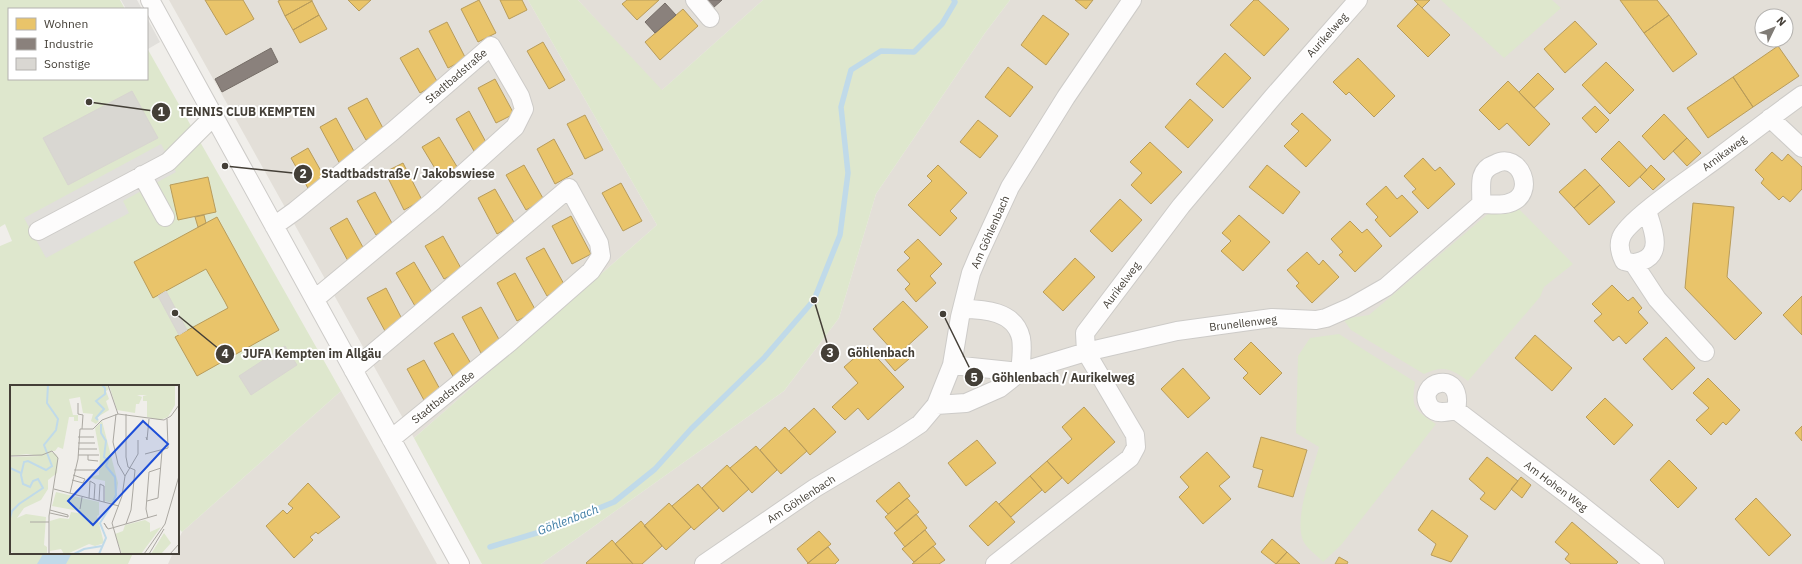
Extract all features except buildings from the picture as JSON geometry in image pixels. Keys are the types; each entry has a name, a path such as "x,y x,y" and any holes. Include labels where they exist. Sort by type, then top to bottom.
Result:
{"street":[{"path":"150,0 460,564"},
{"path":"695,0 710,18"},
{"name":"Am Göhlenbach","path":"704,564 815,488 900,438 920,424 936,405 952,365 962,309 971,273 1010,187 1066,97 1132,0"},
{"name":"Aurikelweg","path":"995,564 1130,458 1136,447 1135,435 1086,352 1085,333 1181,206 1272,98 1358,0"},
{"name":"Stadtbadstraße","path":"274,226 295,211 393,131 491,46 520,96 524,109 515,126 427,206 315,299"},
{"name":"Arnikaweg","path":"1705,352 1657,299 1634,264 1624,261 1619,252 1621,236 1647,211 1802,95"},
{"path":"38,231 168,162 214,116"},
{"path":"1770,118 1802,148"},
{"path":"142,175 166,217"},
{"name":"Stadtbadstraße","path":"353,370 569,188 599,243 601,256 591,270 510,342 391,439"},
{"name":"Brunellenweg","path":"936,405 966,403 1000,388 1020,372 1086,352 1177,331 1272,318 1316,320 1326,318 1351,307 1386,287 1481,204"},
{"path":"1634,264 1648,259 1655,249 1654,234 1647,211"},
{"path":"962,309 994,311 1005,316 1015,325 1021,337 1020,372"},
{"name":"Brunellenweg","path":"952,365 1020,372"},
{"name":"Am Hohen Weg","path":"1456,410 1581,505 1655,564"}],"shaded area":[{"path":"121,0 137,0 141,8 125,8"},
{"path":"169,0 528,0 657,225 414,438"},
{"path":"578,0 763,0 661,91"},
{"path":"1010,0 1802,0 1802,564 541,564 784,391 839,318 876,194 985,33"},
{"path":"148,20 160,42 148,49"},
{"path":"161,144 176,172 123,201 129,213 46,258 24,218"},
{"path":"341,391 437,564 168,564 173,554 179,554 179,539 182,532"}],"green space":[{"path":"0,0 120,0 124,8 8,8 8,80 148,80 148,50 341,391 182,532 179,529 179,385 10,385 10,554 133,554 128,564 0,564 0,246 12,241 5,224 0,227"},
{"path":"528,0 578,0 662,90 763,0 1010,0 985,33 876,194 839,318 784,391 541,564 482,564 414,438 657,225"},
{"path":"1441,0 1552,0 1561,8 1504,58"},
{"path":"1519,209 1573,264 1544,287 1540,297 1468,381 1452,371 1442,369 1424,374 1351,330 1343,319 1369,315 1489,213"},
{"path":"1339,334 1415,382 1414,403 1416,408 1436,424 1341,545 1323,562 1307,547 1301,535 1300,524 1304,497 1319,447 1296,433 1298,356 1310,338"}],"water":[{"path":"43,554 71,554 66,564 37,564"}],"waterway":[{"name":"Göhlenbach","path":"490,547 543,531 614,502 655,469 691,429 764,358 814,300 840,235 848,173 841,107 851,70 881,51 914,52 942,24 955,2 954,0"}],"place":[{"name":"TENNIS CLUB KEMPTEN","path":"89,102"},
{"name":"Stadtbadstraße / Jakobswiese","path":"225,166"},
{"name":"Göhlenbach","path":"814,300"},
{"name":"JUFA Kempten im Allgäu","path":"175,313"},
{"name":"Göhlenbach / Aurikelweg","path":"943,314"}]}
